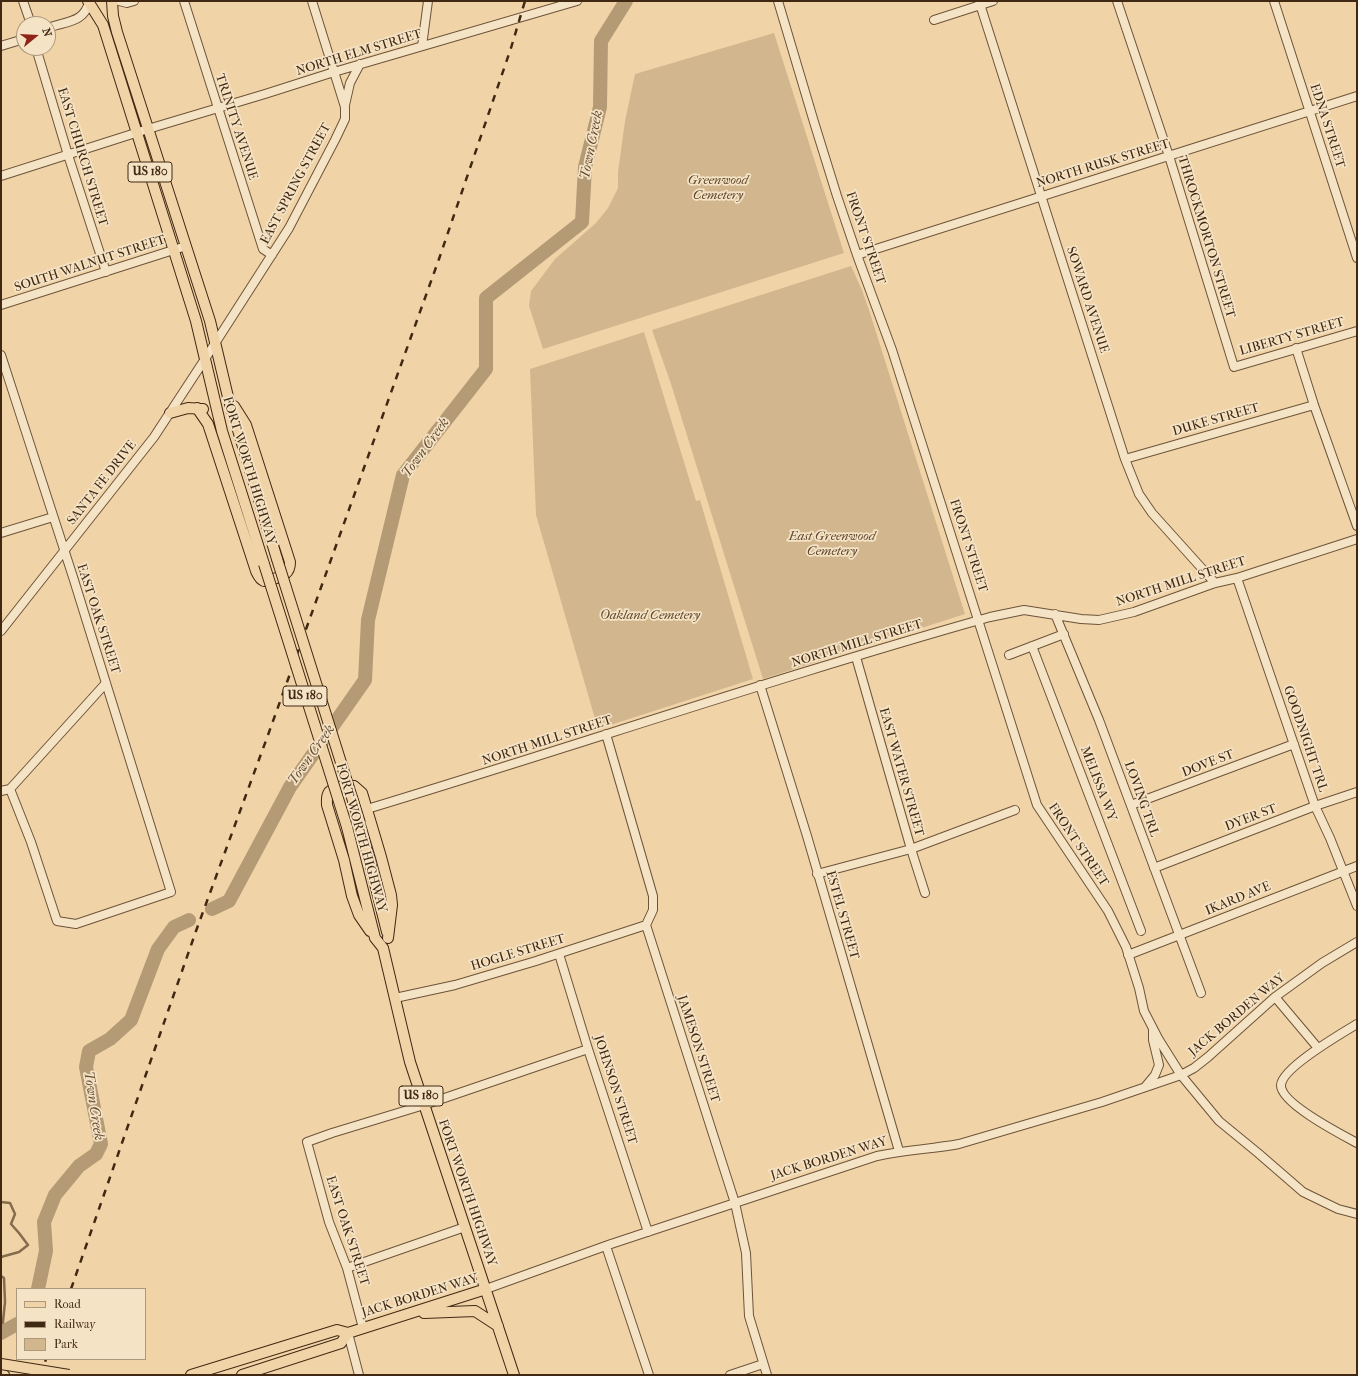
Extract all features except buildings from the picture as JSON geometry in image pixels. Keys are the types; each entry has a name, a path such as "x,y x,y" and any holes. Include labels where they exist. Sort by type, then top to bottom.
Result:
{"main road":[{"name":"FORT WORTH HIGHWAY","path":"88,1 103,25 174,250 196,321 222,431 347,827 375,938 383,948 405,1041 424,1106 514,1375"},
{"name":"FORT WORTH HIGHWAY","path":"112,1 113,16 210,321 228,397 360,823 388,938"},
{"path":"197,408 208,424 259,577 263,581 283,576 290,568 290,562 246,425 228,397"},
{"path":"170,413 188,408 202,408 208,412 222,431"},
{"path":"375,938 359,915 352,896 344,860 328,805 328,793 349,785 354,786 362,793 391,895 392,905 388,938 383,948"},
{"name":"JACK BORDEN WAY","path":"192,1375 337,1330 348,1332 363,1328 486,1289"},
{"path":"408,1314 474,1311 498,1326"},
{"name":"JACK BORDEN WAY","path":"242,1375 341,1343 348,1332"},
{"path":"1,1364 69,1375"}],"street":[{"path":"23,1 28,16"},
{"path":"56,25 79,18 87,10 88,1"},
{"path":"119,1 127,3 134,1"},
{"name":"TRINITY AVENUE","path":"184,1 262,249 272,255"},
{"name":"EAST SPRING STREET","path":"216,344 289,228 345,119 345,107 312,1"},
{"path":"422,46 428,1"},
{"name":"NORTH ELM STREET","path":"1,176 137,132 360,64 577,1"},
{"name":"FRONT STREET","path":"778,1 814,122 857,255 892,350 1037,805 1108,911 1128,955 1144,1010 1159,1040 1181,1075 1219,1122 1303,1192 1338,1209 1357,1214"},
{"path":"934,20 980,3 993,1"},
{"name":"THROCKMORTON STREET","path":"1117,1 1169,156 1234,367"},
{"name":"EDNA STREET","path":"1274,1 1357,258"},
{"name":"SOWARD AVENUE","path":"980,3 1040,196 1125,459 1139,494 1152,513 1216,583"},
{"path":"1,46 16,41"},
{"name":"EAST CHURCH STREET","path":"38,56 106,272"},
{"path":"345,107 350,83 360,64"},
{"name":"NORTH RUSK STREET","path":"857,255 1357,96"},
{"name":"SOUTH WALNUT STREET","path":"1,305 186,246"},
{"name":"LIBERTY STREET","path":"1234,367 1357,331"},
{"name":"SANTA FE DRIVE","path":"1,631 154,437 216,344"},
{"path":"1296,348 1314,405 1357,526"},
{"name":"EAST OAK STREET","path":"1,355 171,892 76,924 57,921 31,842 10,789"},
{"name":"DUKE STREET","path":"1125,459 1314,405"},
{"path":"1,533 53,517"},
{"name":"NORTH MILL STREET","path":"367,809 760,685 979,620 1024,610 1081,619 1099,620 1134,612 1216,583 1237,578 1357,539"},
{"name":"GOODNIGHT TRL","path":"1237,578 1315,806 1344,870 1357,906"},
{"name":"LOVING TRL","path":"1055,614 1099,720 1201,993"},
{"path":"1009,655 1064,634"},
{"name":"MELISSA WY","path":"1032,646 1141,931"},
{"name":"EAST WATER STREET","path":"856,657 911,849 926,893"},
{"path":"1,790 10,789 106,683"},
{"name":"ESTEL STREET","path":"760,685 807,836 899,1151"},
{"path":"606,734 653,896 653,910 646,925"},
{"name":"DOVE ST","path":"1131,806 1294,744"},
{"name":"DYER ST","path":"1154,868 1315,806 1357,792"},
{"path":"817,874 911,849 1015,810"},
{"name":"IKARD AVE","path":"1128,955 1357,866"},
{"name":"HOGLE STREET","path":"395,998 455,985 559,954 646,925"},
{"name":"JAMESON STREET","path":"646,925 735,1203 746,1252 749,1316 767,1375"},
{"name":"JACK BORDEN WAY","path":"486,1289 606,1246 851,1164 899,1151 959,1144 1102,1102 1181,1075 1208,1058 1275,997 1322,963 1357,942"},
{"name":"JOHNSON STREET","path":"559,954 588,1049 648,1232"},
{"path":"1275,997 1318,1048"},
{"path":"1357,1024 1318,1048 1286,1075 1281,1083 1281,1090 1286,1097 1325,1127 1357,1143"},
{"path":"1144,1088 1155,1075 1159,1065 1153,1040 1153,1028"},
{"path":"424,1106 588,1049"},
{"name":"EAST OAK STREET","path":"363,1328 348,1268 329,1222 307,1142 332,1133 424,1106"},
{"path":"348,1268 465,1227"},
{"path":"606,1246 650,1375"},
{"path":"348,1332 359,1375"},
{"path":"730,1375 763,1364"}],"green space":[{"name":"Greenwood Cemetery","path":"774,33 844,253 543,349 529,306 531,291 555,259 596,223 608,208 618,188 618,172 625,121 635,74"},
{"name":"East Greenwood Cemetery","path":"851,266 869,310 965,614 763,679 671,384 652,330"},
{"name":"Oakland Cemetery","path":"644,332 696,501 700,500 753,679 598,729 536,515 530,369"}],"waterway":[{"name":"Town Creek","path":"212,909 229,901 290,787 365,680 368,620 403,475 486,369 486,298 582,222 585,167 600,107 601,41 626,1"},
{"name":"Town Creek","path":"38,1288 46,1251 44,1222 55,1195 79,1166 96,1154 101,1144 86,1067 89,1051 110,1039 131,1020 158,949 174,927 189,920"},
{"path":"1,1202 10,1203 15,1214 11,1224 28,1245 19,1252 1,1257"},
{"path":"1,1276 4,1278 5,1302 2,1331"},
{"name":"Town Creek","path":"1,1333 16,1325"}],"railway":[{"path":"71,1288 196,931 439,259 511,48 525,1"},
{"path":"41,1375 46,1360"}]}
